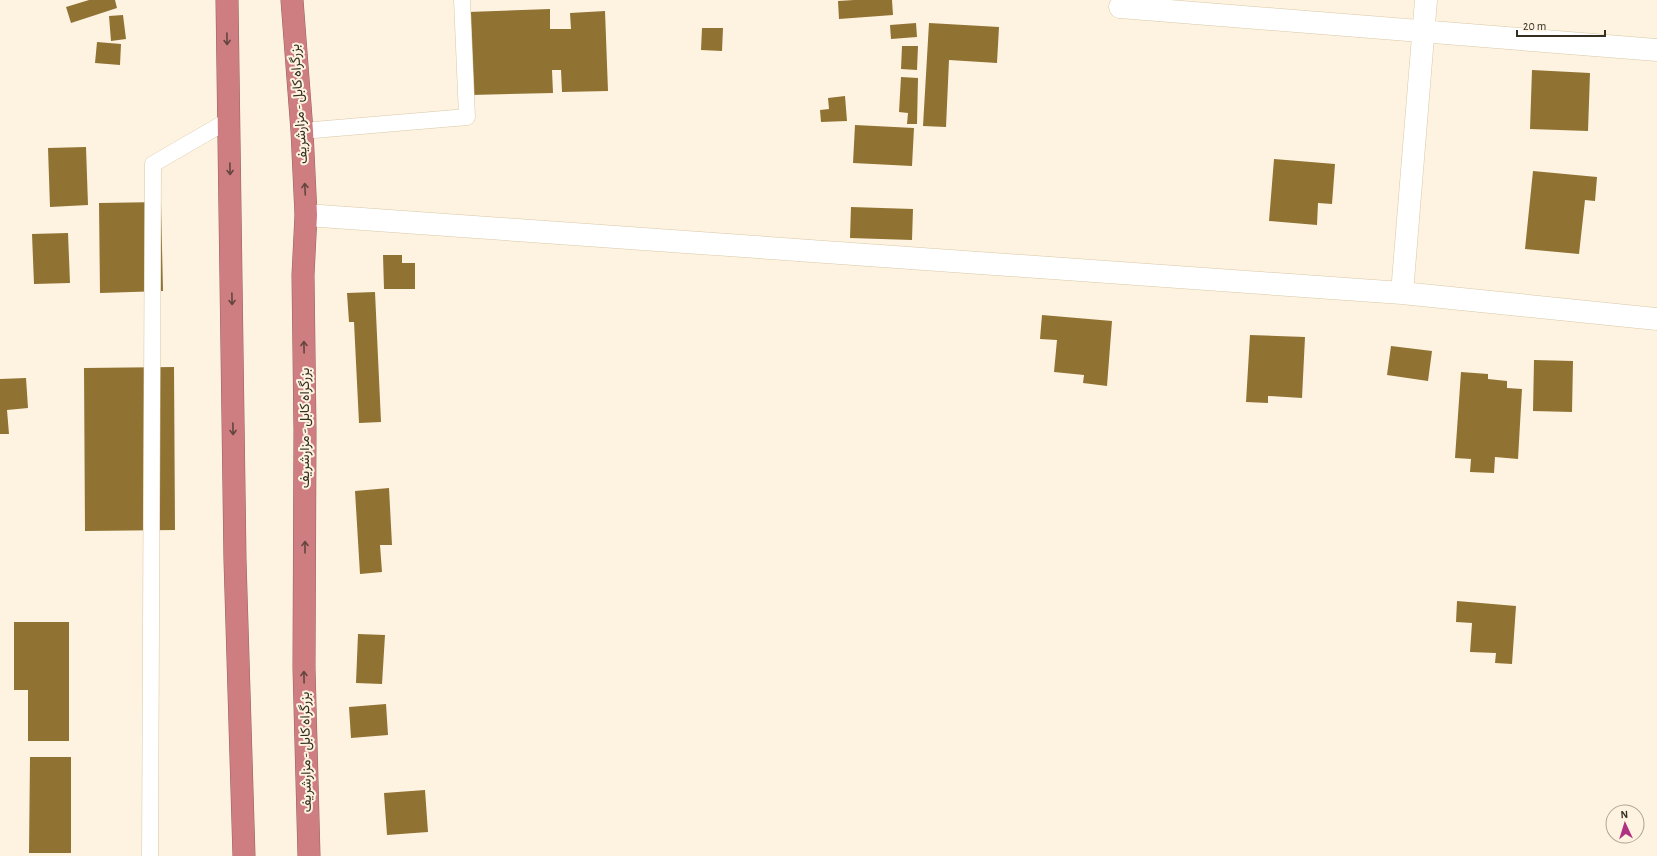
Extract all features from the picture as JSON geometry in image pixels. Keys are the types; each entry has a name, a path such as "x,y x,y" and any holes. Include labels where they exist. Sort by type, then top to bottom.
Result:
{"highway":[{"path":"226,0 235,560 244,856"},
{"name":"بزرگراه کابل - مزارشریف","path":"292,0 302,131 306,215 303,276 305,430 304,668 309,856"}],"street":[{"path":"1402,293 1426,0"},
{"path":"1120,7 1657,50"},
{"path":"306,215 548,234 1402,293 1657,319"}],"lane":[{"path":"302,131 467,116 462,0"},
{"path":"150,856 153,164 229,120"}],"building":[{"path":"89,0 115,0 117,8 71,23 66,7"},
{"path":"892,0 893,15 839,19 838,1"},
{"path":"550,9 550,29 571,29 570,13 605,11 608,91 562,92 561,70 552,70 553,93 471,95 468,12"},
{"path":"123,15 126,39 111,41 109,16"},
{"path":"916,23 917,37 891,39 890,25"},
{"path":"929,23 999,27 997,63 949,60 946,127 923,126"},
{"path":"702,28 723,28 722,51 701,50"},
{"path":"97,42 121,44 120,65 95,63"},
{"path":"902,46 918,46 917,70 901,69"},
{"path":"1532,70 1590,73 1588,131 1530,129"},
{"path":"901,77 918,78 917,124 907,124 908,113 899,112"},
{"path":"845,96 847,121 821,122 820,110 829,109 828,98"},
{"path":"855,125 914,128 912,166 853,163"},
{"path":"86,147 88,205 50,207 48,148"},
{"path":"1274,159 1335,164 1332,204 1318,203 1317,225 1269,221"},
{"path":"1533,171 1597,177 1595,201 1585,200 1579,254 1525,249"},
{"path":"161,202 163,291 100,293 99,203"},
{"path":"851,207 913,209 912,240 850,238"},
{"path":"68,233 70,283 34,284 32,234"},
{"path":"383,255 402,255 402,263 415,263 415,289 384,289"},
{"path":"375,292 381,422 359,423 354,322 349,322 347,293"},
{"path":"1042,315 1112,321 1107,386 1083,383 1084,375 1054,372 1057,340 1040,339"},
{"path":"1250,335 1305,337 1302,398 1268,396 1268,403 1246,402"},
{"path":"1391,346 1432,351 1428,381 1387,375"},
{"path":"1534,360 1573,361 1572,412 1533,411"},
{"path":"174,367 175,530 85,531 84,368"},
{"path":"1461,372 1488,374 1488,379 1507,381 1507,388 1522,389 1518,459 1495,457 1494,473 1470,472 1471,459 1455,458"},
{"path":"26,378 28,408 7,410 9,434 0,434 0,379"},
{"path":"389,488 392,545 380,545 382,572 360,574 355,491"},
{"path":"1457,601 1516,606 1512,664 1495,663 1496,653 1470,652 1472,623 1456,622"},
{"path":"14,622 69,622 69,741 28,741 28,690 14,690"},
{"path":"358,634 385,635 382,684 356,683"},
{"path":"386,704 388,735 351,738 349,707"},
{"path":"30,757 71,757 71,853 29,853"},
{"path":"425,790 428,832 387,835 384,793"}]}
